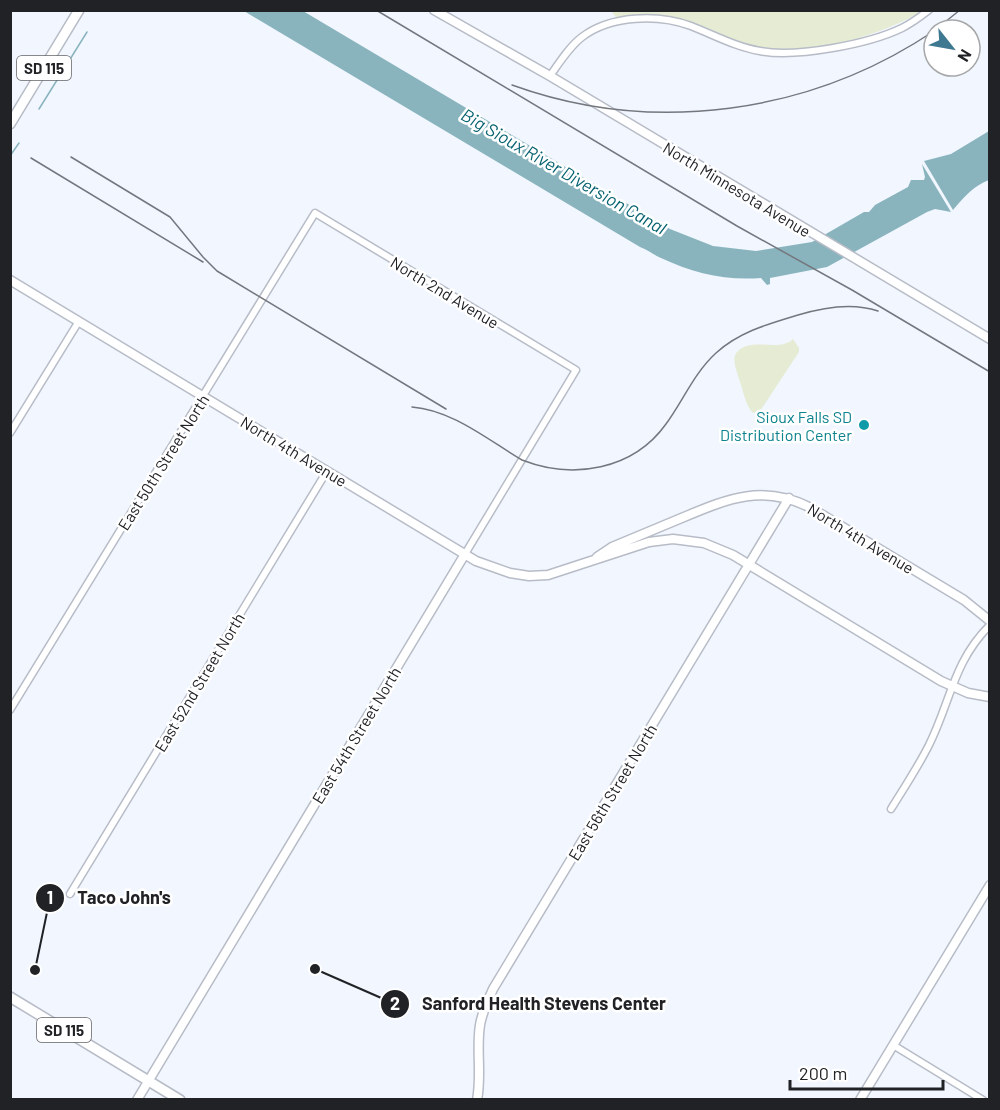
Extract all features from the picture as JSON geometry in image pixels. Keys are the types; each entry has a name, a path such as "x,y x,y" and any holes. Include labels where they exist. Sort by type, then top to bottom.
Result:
{"main road":[{"name":"SD 115","path":"10,124 79,10"},
{"name":"SD 115","path":"10,997 180,1100"}],"street":[{"name":"North Minnesota Avenue","path":"434,10 550,76 990,339"},
{"name":"North Minnesota Avenue","path":"445,10 485,39"},
{"path":"550,76 572,46 583,36 610,24 631,20 652,18 672,20 746,48 790,54 880,36 901,28 929,10"},
{"name":"North 2nd Avenue","path":"315,213 576,370"},
{"name":"East 50th Street North","path":"10,710 315,213"},
{"name":"North 4th Avenue","path":"10,280 490,568 529,576 558,573 649,542 675,539 714,546 951,686 968,693 990,697"},
{"path":"10,433 79,321"},
{"name":"East 54th Street North","path":"137,1100 576,370"},
{"name":"East 52nd Street North","path":"70,894 327,471"},
{"name":"North 4th Avenue","path":"589,562 612,547 730,498 759,495 789,498 811,508 964,600 990,623"},
{"name":"East 56th Street North","path":"477,1100 481,1024 493,989 789,498"},
{"path":"891,809 929,746 951,686 971,646 990,623"},
{"path":"860,1100 990,885"},
{"path":"893,1045 983,1100"}],"green space":[{"path":"611,11 922,11 885,29 840,43 793,49 771,49 738,42 692,22 670,16 647,15 620,18"},
{"path":"793,339 799,352 760,411 753,413 746,401 736,369 734,360 736,353 750,345 776,345 788,343"}],"water":[{"name":"Big Sioux River Diversion Canal","path":"244,11 303,11 670,229 713,246 756,251 812,242 864,212 869,212 875,205 908,187 911,180 924,180 922,164 951,212 935,209 927,212 827,267 770,278 770,284 767,285 761,278 722,277 697,272 658,257 640,247"},
{"path":"989,131 989,180 973,189 953,210 924,161 951,154"}],"waterway":[{"path":"39,109 87,32"},
{"path":"10,156 19,143"}],"railway":[{"path":"376,10 737,226 852,290 990,372"},
{"path":"950,18 960,10"},
{"path":"512,85 566,101 620,110 675,112 729,108 783,98 836,82 886,59 922,38"},
{"path":"71,157 170,217 217,271 446,409"},
{"path":"31,158 203,262"},
{"path":"412,407 427,409 455,420 522,460 561,469 581,470 601,467 637,452 652,440 666,424 701,369 734,339 765,325 818,310 848,306 878,311"}],"place":[{"name":"Sioux Falls SD Distribution Center","path":"864,425"},
{"name":"Sanford Health Stevens Center","path":"315,969"},
{"name":"Taco John's","path":"35,970"}]}
